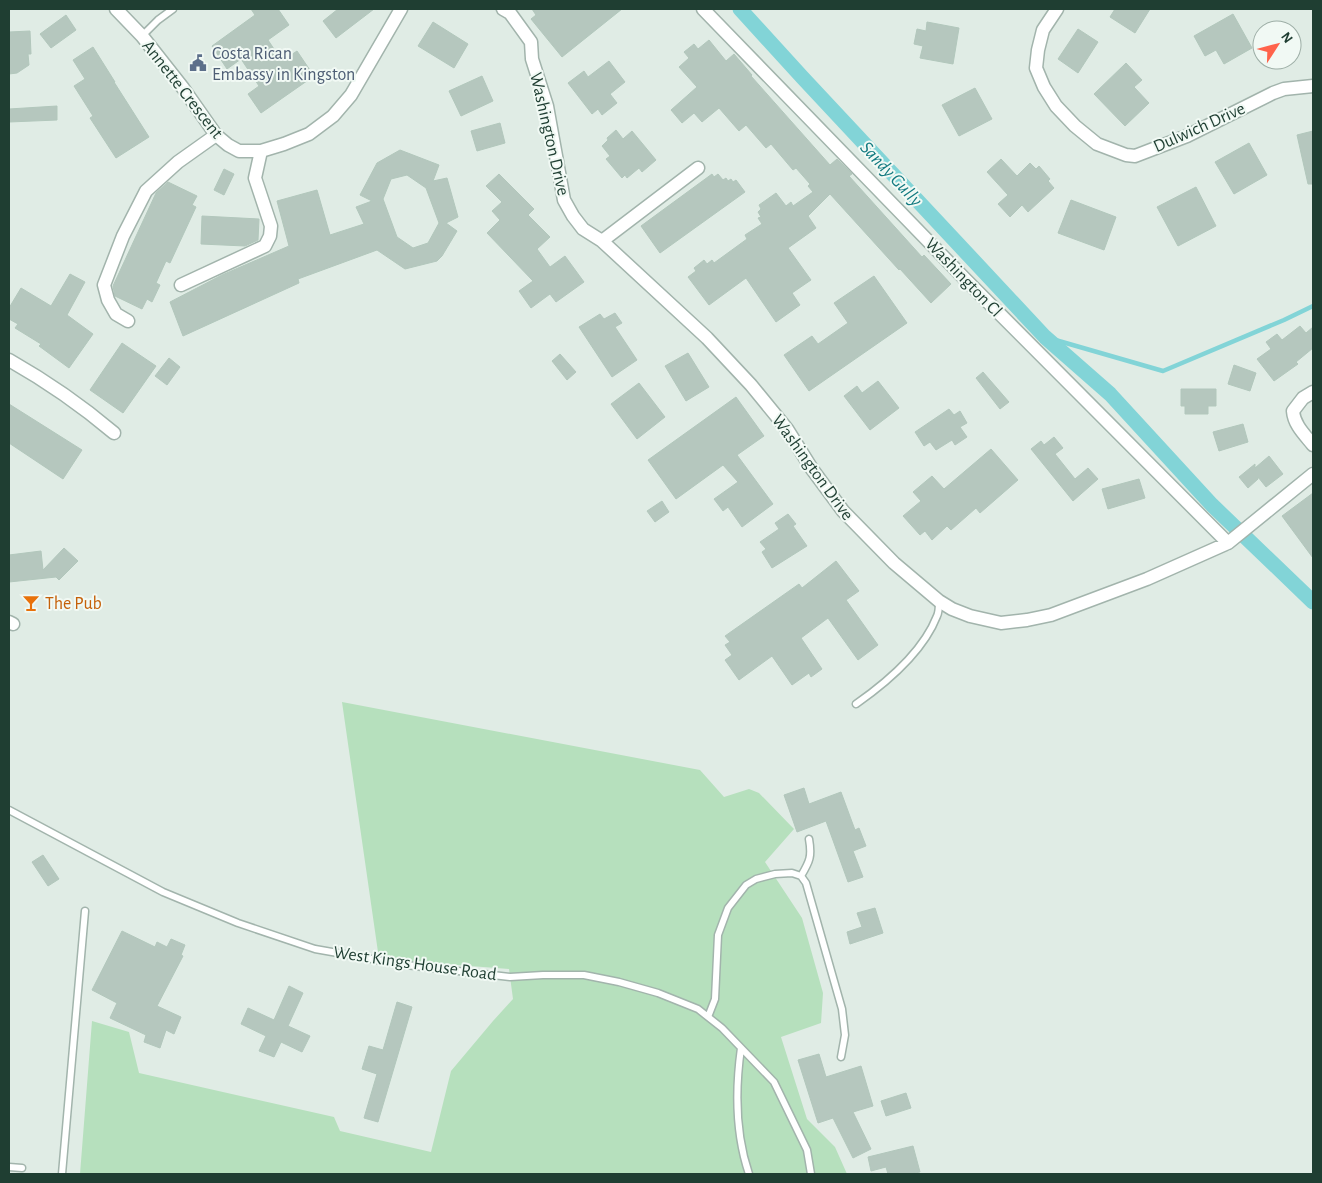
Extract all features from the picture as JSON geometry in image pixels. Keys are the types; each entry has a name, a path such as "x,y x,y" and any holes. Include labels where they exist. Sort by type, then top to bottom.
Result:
{"street":[{"name":"Annette Crescent","path":"116,9 142,36 183,88 216,135 239,151 261,151 284,144 309,134 333,116 351,95 401,9"},
{"name":"Washington Drive","path":"503,9 510,13 531,42 532,59 546,106 564,200 573,216 583,229 602,241 707,338 751,385 787,429 812,469 843,511 894,563 952,609 970,616 1001,623 1051,615 1147,579 1228,543 1313,474"},
{"name":"Washington Cl","path":"703,9 964,278 1228,543"},
{"name":"Dulwich Drive","path":"1057,9 1043,30 1038,50 1036,68 1044,87 1056,106 1075,126 1097,144 1126,155 1135,156 1187,136 1284,89 1313,86"},
{"path":"128,321 116,314 108,300 104,284 123,236 146,191 178,162 216,135"},
{"path":"181,285 265,246 270,236 271,226 255,178 261,151"},
{"path":"602,241 698,168"},
{"path":"9,360 87,411 114,433"},
{"path":"1313,392 1303,398 1293,411 1296,424 1313,445"}],"lane":[{"path":"142,36 158,20 173,9"},
{"path":"856,704 876,690 896,672 926,637 938,615 940,601"},
{"name":"West Kings House Road","path":"9,810 163,892 238,923 316,948 406,966 510,977 584,975 658,993 698,1009 722,1028 774,1082 807,1150 811,1174"},
{"path":"801,876 809,862 811,852 809,838"},
{"path":"708,1017 714,999 718,935 728,908 746,885 775,874 792,873 801,876 806,883 842,1009 845,1035 840,1056"},
{"path":"62,1174 85,911"},
{"path":"741,1048 736,1104 744,1158 749,1174"},
{"path":"9,1167 22,1168"}],"green space":[{"path":"342,702 700,770 724,797 749,789 759,793 794,829 765,862 802,918 823,993 821,1023 781,1037 807,1119 835,1147 847,1174 80,1174 92,1021 129,1032 139,1073 334,1117 340,1131 431,1152 451,1071 513,999 509,969 379,959"}],"building":[{"path":"251,9 278,9 289,25 268,40 282,61 297,51 314,76 261,113 248,94 259,86 241,59 227,69 212,46 255,15"},
{"path":"338,9 374,9 336,38 323,21"},
{"path":"532,9 622,9 562,57 531,19 536,15"},
{"path":"1115,9 1150,9 1135,33 1110,17"},
{"path":"1233,14 1252,48 1224,64 1216,50 1205,56 1194,36"},
{"path":"66,15 76,30 51,48 40,34"},
{"path":"433,22 468,44 454,68 418,46"},
{"path":"927,22 959,28 953,64 920,58 923,46 914,44 917,29 926,31"},
{"path":"1078,29 1098,42 1078,73 1058,59"},
{"path":"30,31 31,54 28,54 29,65 17,73 9,74 9,32"},
{"path":"709,40 726,61 734,54 751,76 830,165 837,159 852,174 849,176 922,257 924,255 951,284 931,303 830,194 808,216 816,228 788,248 811,280 792,293 800,305 776,322 746,278 709,305 688,277 696,271 694,268 704,260 707,264 712,260 714,263 747,239 745,235 762,224 758,218 761,217 758,212 761,209 759,205 776,193 786,206 791,202 793,206 813,192 808,186 810,184 796,168 793,170 771,144 766,148 746,125 739,131 719,108 702,122 694,113 682,123 671,110 697,87 679,67 689,58 684,52 694,44 698,49"},
{"path":"93,47 149,137 116,158 90,118 93,116 74,86 85,79 73,60"},
{"path":"609,61 625,82 610,94 617,103 602,115 598,109 592,114 568,83 584,71 588,77"},
{"path":"1126,63 1142,80 1134,87 1149,103 1125,126 1094,94"},
{"path":"482,76 493,101 461,116 449,91"},
{"path":"975,88 992,119 959,136 942,105"},
{"path":"57,106 57,120 9,122 9,109"},
{"path":"500,123 505,143 477,151 471,131"},
{"path":"616,130 623,139 632,131 656,160 642,172 639,168 627,178 625,175 622,178 606,159 610,156 602,146 608,140 607,138"},
{"path":"1313,131 1313,184 1308,184 1297,135"},
{"path":"1249,143 1267,175 1234,194 1215,162"},
{"path":"400,150 439,165 433,181 447,178 458,217 446,223 457,231 437,261 405,269 377,250 298,279 299,283 183,336 170,302 222,275 289,246 277,201 317,190 330,235 364,224 356,207 372,201 360,195 377,163","holes":["407,175 426,188 439,223 428,243 413,248 397,237 383,199 391,179"]},
{"path":"1001,159 1017,176 1030,163 1036,169 1039,166 1050,179 1048,181 1054,188 1028,212 1022,205 1010,217 998,204 1008,195 987,172"},
{"path":"224,169 234,174 224,195 214,190"},
{"path":"499,174 534,209 528,215 550,237 537,249 550,267 565,256 584,282 556,302 550,294 531,308 519,291 533,281 487,233 500,220 492,211 502,202 486,186"},
{"path":"712,174 714,177 718,174 723,180 726,178 728,181 731,179 733,182 736,180 745,192 660,253 641,226"},
{"path":"168,182 197,196 192,205 196,207 170,263 166,261 156,283 160,285 152,302 147,299 142,309 115,296 113,286 156,193"},
{"path":"1196,187 1216,226 1178,246 1157,207"},
{"path":"1071,200 1116,217 1104,250 1058,233"},
{"path":"202,216 259,219 258,240 245,246 201,244"},
{"path":"70,274 85,282 67,315 93,334 69,368 39,346 41,344 15,328 18,324 9,319 9,308 21,288 51,306"},
{"path":"874,276 907,323 809,391 784,355 812,336 818,344 848,323 834,303"},
{"path":"615,313 622,323 615,327 637,360 612,377 579,327 600,314 604,319"},
{"path":"1300,326 1306,333 1313,327 1313,348 1296,362 1298,364 1274,381 1257,359 1271,349 1266,342 1277,334 1282,340"},
{"path":"122,343 156,366 123,413 90,390"},
{"path":"688,353 709,387 686,401 665,366"},
{"path":"560,354 576,372 567,380 552,361"},
{"path":"169,358 180,367 167,385 155,376"},
{"path":"1234,365 1256,373 1250,391 1228,384"},
{"path":"983,372 1009,402 1000,409 976,378"},
{"path":"878,381 899,408 870,430 844,396 857,386 862,393"},
{"path":"639,383 665,417 637,439 611,404"},
{"path":"1181,389 1216,389 1216,406 1208,406 1208,414 1185,414 1185,406 1181,406"},
{"path":"736,397 764,436 737,455 773,504 742,527 728,507 723,511 714,499 738,482 723,465 676,499 648,460"},
{"path":"9,404 82,450 63,479 9,443"},
{"path":"949,409 954,415 960,411 967,423 960,427 967,437 955,445 952,440 936,450 930,442 924,446 915,432"},
{"path":"1243,424 1248,442 1219,451 1213,432"},
{"path":"1054,437 1063,448 1055,454 1075,479 1088,468 1098,479 1073,501 1031,449 1041,441 1044,445"},
{"path":"991,449 1018,480 980,513 976,508 951,530 947,526 932,540 925,531 920,535 903,516 921,501 913,492 932,476 944,489"},
{"path":"1269,456 1283,474 1266,487 1258,477 1248,488 1239,477 1255,464 1255,468"},
{"path":"1139,479 1145,498 1108,509 1102,489"},
{"path":"1313,493 1313,558 1282,516"},
{"path":"662,501 669,512 655,522 647,511"},
{"path":"788,514 796,524 793,526 807,546 772,568 762,552 766,549 760,542 779,529 775,523"},
{"path":"64,548 78,561 59,580 56,577 9,582 9,555 41,551 43,570"},
{"path":"836,561 859,591 846,600 878,645 858,660 828,618 801,638 822,669 811,677 809,673 792,685 772,656 739,680 725,660 732,655 725,645 730,642 725,636 799,584 802,588"},
{"path":"804,788 809,804 841,792 855,830 859,828 866,846 853,851 863,877 848,882 826,821 797,832 784,795"},
{"path":"43,855 59,879 48,886 32,862"},
{"path":"875,908 883,933 850,944 847,932 862,927 857,913"},
{"path":"122,931 155,947 157,942 167,947 171,939 185,945 181,955 183,956 157,1006 181,1017 174,1034 166,1030 160,1048 144,1042 146,1035 110,1018 117,1003 92,990"},
{"path":"289,986 303,993 288,1026 310,1036 302,1052 281,1042 274,1057 259,1051 266,1036 241,1024 248,1008 274,1020"},
{"path":"397,1002 412,1007 378,1122 364,1118 377,1074 362,1069 369,1046 383,1050"},
{"path":"819,1054 826,1077 861,1066 873,1106 853,1112 871,1149 853,1158 833,1118 818,1123 798,1060"},
{"path":"906,1093 911,1108 886,1116 881,1101"},
{"path":"913,1146 920,1172 888,1174 886,1167 871,1171 868,1157"}],"waterway":[{"name":"Sandy Gully","path":"740,9 1045,337 1110,394 1212,505 1313,602"},
{"path":"1045,337 1163,371 1313,306"}],"place":[{"name":"Costa Rican Embassy in Kingston","path":"198,63"},
{"name":"The Pub","path":"31,603"}]}
